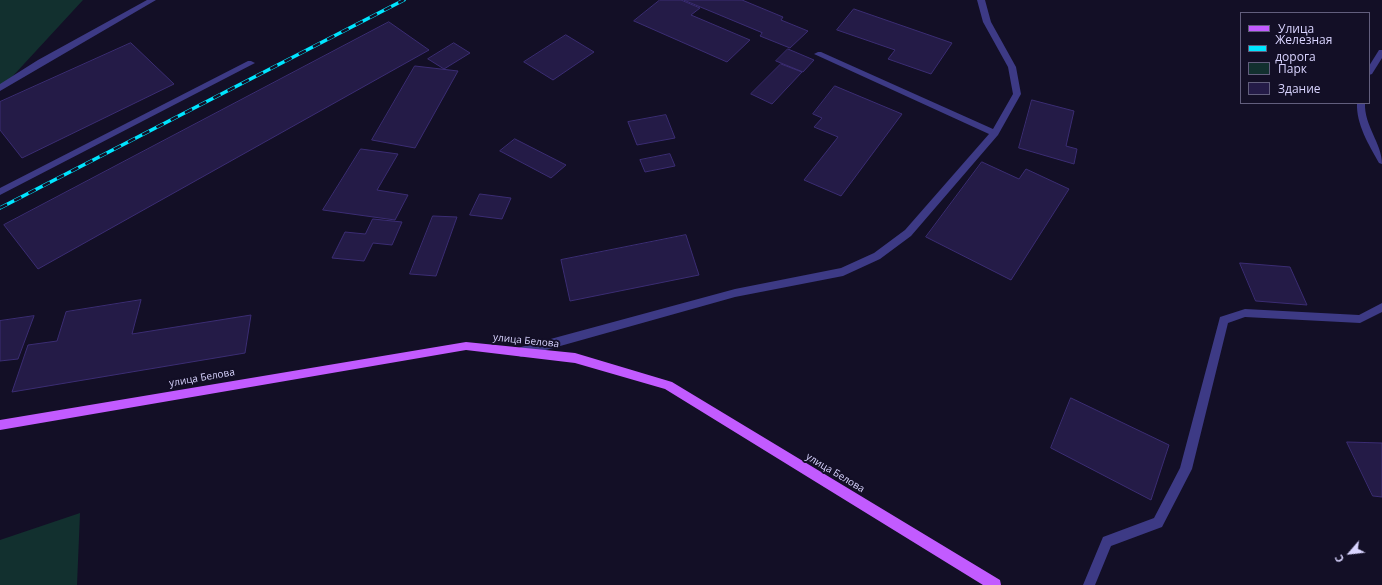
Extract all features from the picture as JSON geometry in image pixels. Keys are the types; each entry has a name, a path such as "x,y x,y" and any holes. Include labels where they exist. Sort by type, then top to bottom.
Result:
{"main road":[{"name":"улица Белова","path":"0,425 466,346 575,358 668,385 995,585"}],"street":[{"path":"0,88 41,62 152,0"},
{"path":"521,352 735,294 843,272 877,256 908,233 995,133 1017,94 1012,67 987,22 981,0"},
{"path":"1370,70 1382,52"},
{"path":"818,54 995,133"},
{"path":"0,192 251,63"},
{"path":"1361,104 1360,110 1375,150 1382,161"},
{"path":"1089,585 1107,541 1158,523 1186,469 1224,320 1246,312 1360,319 1382,307"}],"green space":[{"path":"0,0 83,0 0,90"},
{"path":"80,513 77,585 0,585 0,540"}],"building":[{"path":"660,0 681,0 700,8 691,15 750,40 727,62 634,21"},
{"path":"684,0 742,0 783,17 781,20 808,31 790,48 760,36 762,33"},
{"path":"854,9 952,43 931,74 888,59 895,50 837,30"},
{"path":"389,22 429,50 38,269 4,225"},
{"path":"566,35 594,52 553,80 524,62"},
{"path":"131,43 174,84 22,158 0,130 0,102"},
{"path":"454,43 470,53 444,69 428,59"},
{"path":"788,49 814,60 803,72 776,61"},
{"path":"781,64 802,72 772,104 751,94"},
{"path":"415,66 458,71 415,148 372,140"},
{"path":"835,86 902,114 841,196 804,180 838,137 814,127 822,118 813,114"},
{"path":"1032,100 1074,111 1066,146 1077,149 1074,164 1019,148"},
{"path":"666,115 675,138 637,145 628,122"},
{"path":"515,139 566,165 551,178 500,151"},
{"path":"361,149 398,154 377,190 408,195 395,220 323,210"},
{"path":"670,154 675,166 645,172 640,160"},
{"path":"982,162 1019,179 1026,169 1069,189 1011,280 926,237"},
{"path":"480,194 511,198 502,219 470,215"},
{"path":"433,216 457,217 436,276 410,274"},
{"path":"373,219 402,222 392,245 373,243 364,261 332,258 345,232 365,234"},
{"path":"686,235 699,275 570,301 561,260"},
{"path":"1240,263 1290,267 1307,305 1256,301"},
{"path":"141,300 132,334 251,315 245,353 12,392 28,345 57,341 66,312"},
{"path":"34,316 18,359 0,361 0,321"},
{"path":"1071,398 1169,445 1151,500 1051,448"},
{"path":"1347,442 1382,443 1382,497 1373,496"}],"railway":[{"path":"0,208 404,0"}]}
